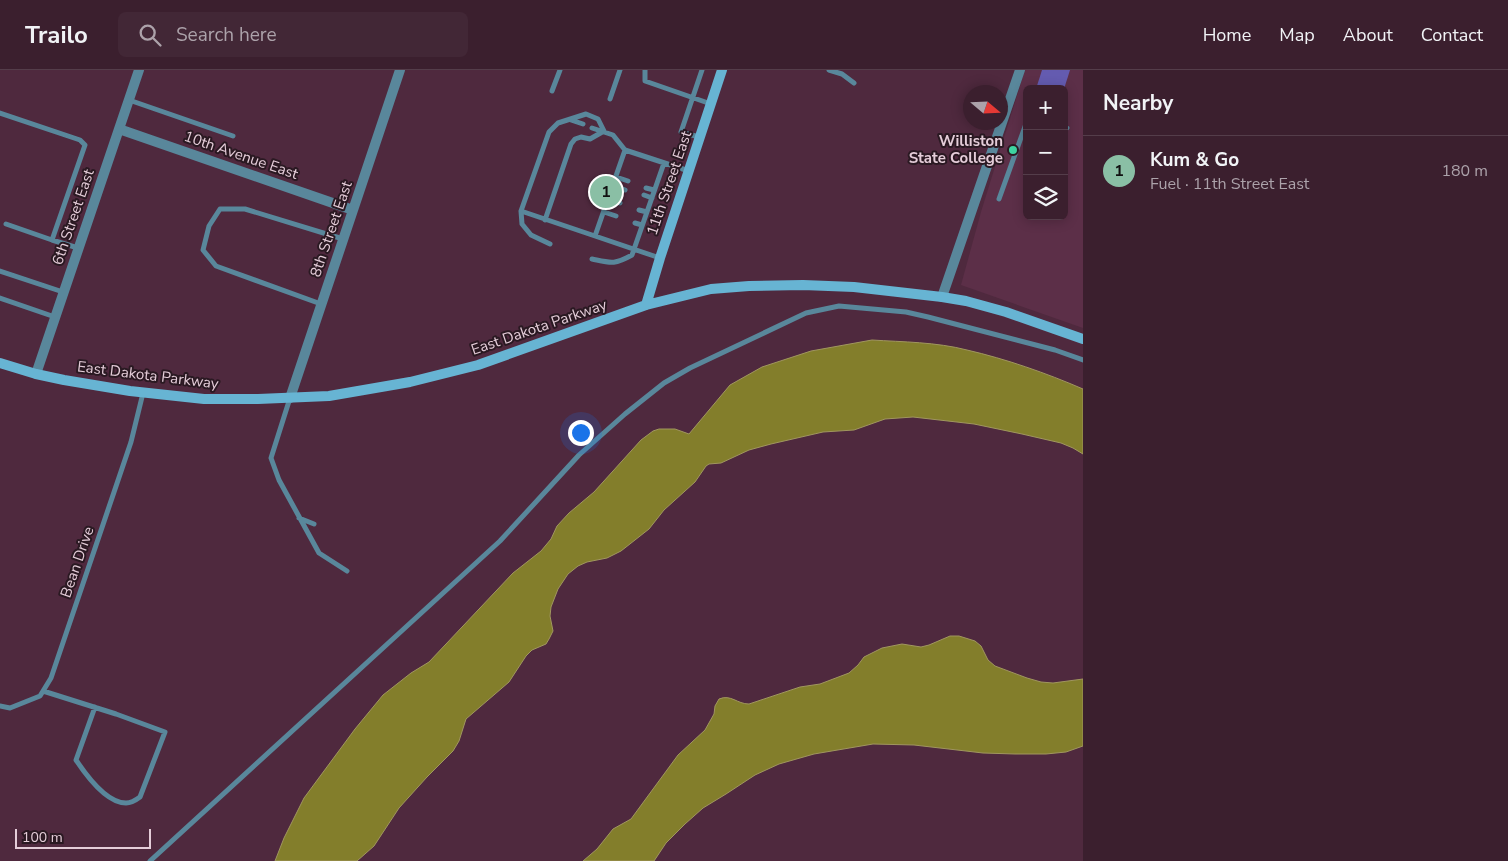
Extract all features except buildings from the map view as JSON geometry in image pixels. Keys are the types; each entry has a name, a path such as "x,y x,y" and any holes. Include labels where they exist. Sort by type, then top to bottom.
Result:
{"main road":[{"name":"11th Street East","path":"646,305 722,70"},
{"name":"East Dakota Parkway","path":"0,363 64,380 143,393 204,399 290,398 338,394 410,382 478,365 646,305 711,289 794,285 854,287 966,301 1006,312 1083,339"}],"street":[{"name":"6th Street East","path":"36,374 139,70"},
{"name":"8th Street East","path":"290,398 400,70"},
{"path":"942,297 1020,70"},
{"name":"10th Avenue East","path":"119,129 353,210"}],"lane":[{"path":"552,91 560,70"},
{"path":"610,98 620,70"},
{"path":"645,70 645,81 711,104"},
{"path":"700,138 681,132 702,70"},
{"path":"829,70 842,74 854,83"},
{"path":"129,100 233,136"},
{"path":"0,113 80,140 84,145 52,240"},
{"path":"550,244 531,235 522,224 522,211 549,132 558,123 586,114 598,119 604,132"},
{"path":"570,120 583,124"},
{"path":"592,128 613,135 625,150 689,171"},
{"path":"999,199 1024,130"},
{"path":"546,220 571,144 575,139 581,137 590,139 604,132"},
{"path":"595,236 625,150"},
{"path":"592,258 611,263 620,262 632,254 664,163"},
{"path":"616,177 628,181"},
{"path":"613,185 625,190"},
{"path":"646,188 654,190"},
{"path":"644,196 652,198"},
{"path":"608,199 620,203"},
{"path":"321,304 216,266 203,250 209,226 220,209 245,209 343,239"},
{"path":"639,210 647,212"},
{"path":"522,211 660,258"},
{"path":"604,212 616,216"},
{"path":"635,223 642,225"},
{"path":"6,224 78,248"},
{"path":"0,270 63,292"},
{"path":"0,298 55,317"},
{"path":"150,861 500,541 579,455 625,414 664,383 690,368 806,313 840,306 906,312 1055,350 1083,360"},
{"name":"Bean Drive","path":"43,690 51,678 131,442 143,393"},
{"path":"290,398 271,458 279,480 319,553 347,571"},
{"path":"299,518 314,524"},
{"path":"0,706 10,708 40,696 43,690 95,707 165,732 140,797 133,802 117,801 104,793 90,781 76,760 95,707"}],"shaded area":[{"name":"Williston State College","path":"1025,70 1083,70 1083,328 961,285 981,212 1006,130 1008,130"},
{"path":"872,340 955,347 1026,367 1083,389 1083,454 1061,443 1022,434 974,424 913,417 885,419 854,430 823,432 749,450 721,463 709,464 695,482 664,510 649,529 621,551 607,558 587,562 568,574 558,589 551,607 550,616 553,631 546,644 532,650 509,682 466,719 459,741 453,751 399,808 374,846 357,861 275,861 304,798 355,729 383,695 411,673 429,662 513,573 541,551 551,539 557,526 594,492 641,440 659,429 675,429 689,434 730,385 762,367 811,351"},
{"path":"950,636 959,636 975,641 981,646 988,660 995,666 1027,678 1053,683 1083,679 1083,746 1066,752 1015,754 983,753 914,745 873,744 814,754 779,764 755,775 703,808 666,843 654,861 583,861 597,849 613,829 631,819 678,755 705,730 714,714 715,706 719,699 731,698 741,703 749,704 800,687 820,684 849,673 864,657 882,648 902,644 921,647"}],"place":[{"name":"Williston State College","path":"1013,150"},
{"name":"Kum & Go","path":"606,192"}]}
